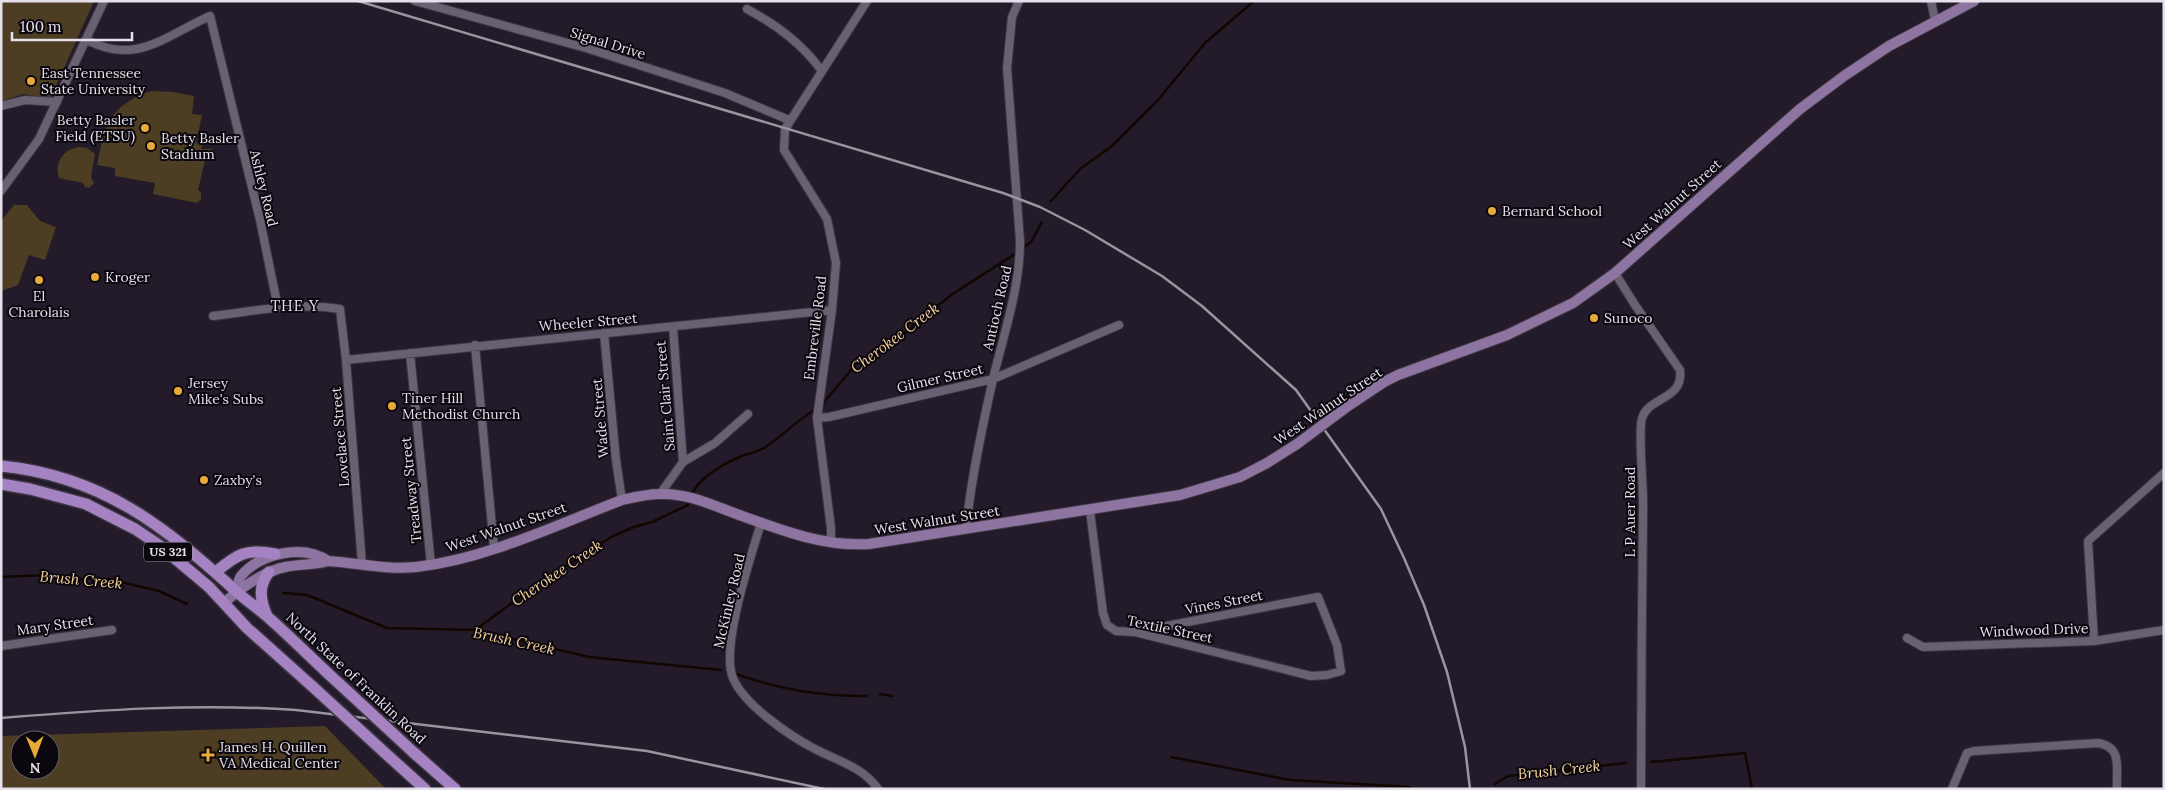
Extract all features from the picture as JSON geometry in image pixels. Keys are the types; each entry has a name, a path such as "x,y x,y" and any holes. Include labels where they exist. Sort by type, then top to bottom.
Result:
{"highway":[{"name":"US 321","path":"1,466 63,478 116,500 144,515 170,533 216,572 236,592"},
{"name":"US 321","path":"1,484 30,489 86,504 121,520 166,551 208,587 247,628 425,789"},
{"path":"216,572 237,555 243,553 261,551 275,554"},
{"path":"268,617 263,605 261,592 262,583 269,572"},
{"name":"North State of Franklin Road","path":"236,592 268,617 344,689 455,789"}],"main road":[{"name":"West Walnut Street","path":"224,603 236,592 269,572 289,566 319,563 328,560 397,567 431,565 468,557 622,500 644,495 660,494 690,497 814,540 831,543 868,544 1090,511 1180,495 1218,485 1268,463 1384,382 1398,375 1507,335 1545,318 1572,303 1615,273 1800,109 1867,60 1935,20 1974,1"},
{"name":"West Walnut Street","path":"236,592 240,577 255,565 275,554 320,555 328,560"}],"street":[{"path":"1,191 39,139 104,1"},
{"name":"Signal Drive","path":"415,1 586,48 725,93 789,120"},
{"name":"Embreville Road","path":"831,543 831,528 817,412 832,310 836,263 827,219 784,150 785,130 789,120 867,1"},
{"name":"Antioch Road","path":"966,529 970,496 1020,265 1020,241 1007,68 1012,17 1019,1"},
{"path":"1931,1 1935,20"},
{"path":"747,10 776,25 811,57 822,71"},
{"name":"Ashley Road","path":"87,40 101,48 113,51 136,50 210,16 260,220 278,308"},
{"path":"1,106 25,100 57,102"},
{"name":"L P Auer Road","path":"1615,273 1635,306 1680,370 1681,377 1680,385 1672,393 1652,404 1645,411 1641,422 1644,492 1641,789"},
{"name":"Lovelace Street","path":"278,308 326,307 340,309 346,360 362,564"},
{"path":"213,316 278,308"},
{"name":"Wheeler Street","path":"346,360 475,345 832,310"},
{"name":"Gilmer Street","path":"817,412 830,417 994,379 1119,325"},
{"name":"Saint Clair Street","path":"672,327 683,462"},
{"name":"Wade Street","path":"604,333 616,460 622,500"},
{"path":"475,345 494,548"},
{"name":"Treadway Street","path":"410,353 431,565"},
{"path":"660,494 683,462 715,443 748,414"},
{"path":"2094,641 2088,541 2164,473"},
{"name":"Textile Street","path":"1090,511 1103,613 1107,626 1116,630 1135,632 1311,676 1327,676 1341,671"},
{"name":"McKinley Road","path":"761,523 731,638 729,657 733,679 750,702 778,726 814,748 863,772 878,789"},
{"name":"Vines Street","path":"1135,632 1318,597 1336,644 1341,671"},
{"name":"Mary Street","path":"1,646 112,630"},
{"name":"Windwood Drive","path":"1907,638 1923,648 2094,641 2164,630"},
{"path":"1952,789 1967,754 1974,751 2098,743 2112,747 2116,752 2117,789"}],"shaded area":[{"name":"East Tennessee State University","path":"1,1 94,1 51,97 24,94 1,101"},
{"name":"Betty Basler Stadium","path":"151,91 173,92 194,96 192,114 202,115 196,143 203,144 201,149 213,149 211,156 206,156 198,190 201,192 201,199 197,203 153,194 155,183 115,176 115,168 97,165 103,138 111,118 126,103"},
{"path":"79,147 87,148 95,154 91,177 94,183 89,188 85,187 83,183 59,178 58,167 61,158 68,151"},
{"path":"14,205 27,205 40,221 56,227 45,260 29,255 18,285 1,291 1,221"},
{"name":"James H. Quillen VA Medical Center","path":"325,726 386,789 1,789 1,736 10,736 10,780 60,780 60,734"}],"waterway":[{"name":"Cherokee Creek","path":"1051,201 1080,169 1112,146 1158,100 1205,43 1254,1"},
{"name":"Cherokee Creek","path":"1022,249 1031,242 1042,222"},
{"name":"Cherokee Creek","path":"821,406 856,364 906,332 951,295 1018,252"},
{"name":"Cherokee Creek","path":"692,495 700,483 713,471 742,456 765,448 816,409"},
{"name":"Cherokee Creek","path":"475,630 538,584 613,536 652,522 688,505 690,500"},
{"name":"Brush Creek","path":"1,577 45,575 68,581 91,578 108,579 159,591 187,604"},
{"name":"Brush Creek","path":"283,593 307,595 387,628 475,630 589,657 721,670"},
{"name":"Brush Creek","path":"736,674 801,691 833,695 867,696"},
{"name":"Brush Creek","path":"880,694 892,696"},
{"name":"Brush Creek","path":"1651,762 1745,753 1752,789"},
{"name":"Brush Creek","path":"1171,757 1290,780 1410,787"},
{"name":"Brush Creek","path":"1495,784 1508,776 1626,763"}],"railway":[{"path":"358,1 1003,193 1040,207 1085,230 1162,276 1202,306 1296,390 1381,509 1424,605 1447,672 1465,747 1470,789"},
{"path":"1,718 185,707 296,710 647,751 824,789"}],"place":[{"name":"East Tennessee State University","path":"31,81"},
{"name":"Betty Basler Field (ETSU)","path":"145,128"},
{"name":"Betty Basler Stadium","path":"151,146"},
{"name":"Bernard School","path":"1492,211"},
{"name":"Kroger","path":"95,277"},
{"name":"El Charolais","path":"39,280"},
{"name":"Sunoco","path":"1594,318"},
{"name":"Jersey Mike's Subs","path":"178,391"},
{"name":"Tiner Hill Methodist Church","path":"392,406"},
{"name":"Zaxby's","path":"204,480"},
{"name":"James H. Quillen VA Medical Center","path":"208,755"}],"district":[{"name":"THE Y","path":"295,306"}]}
